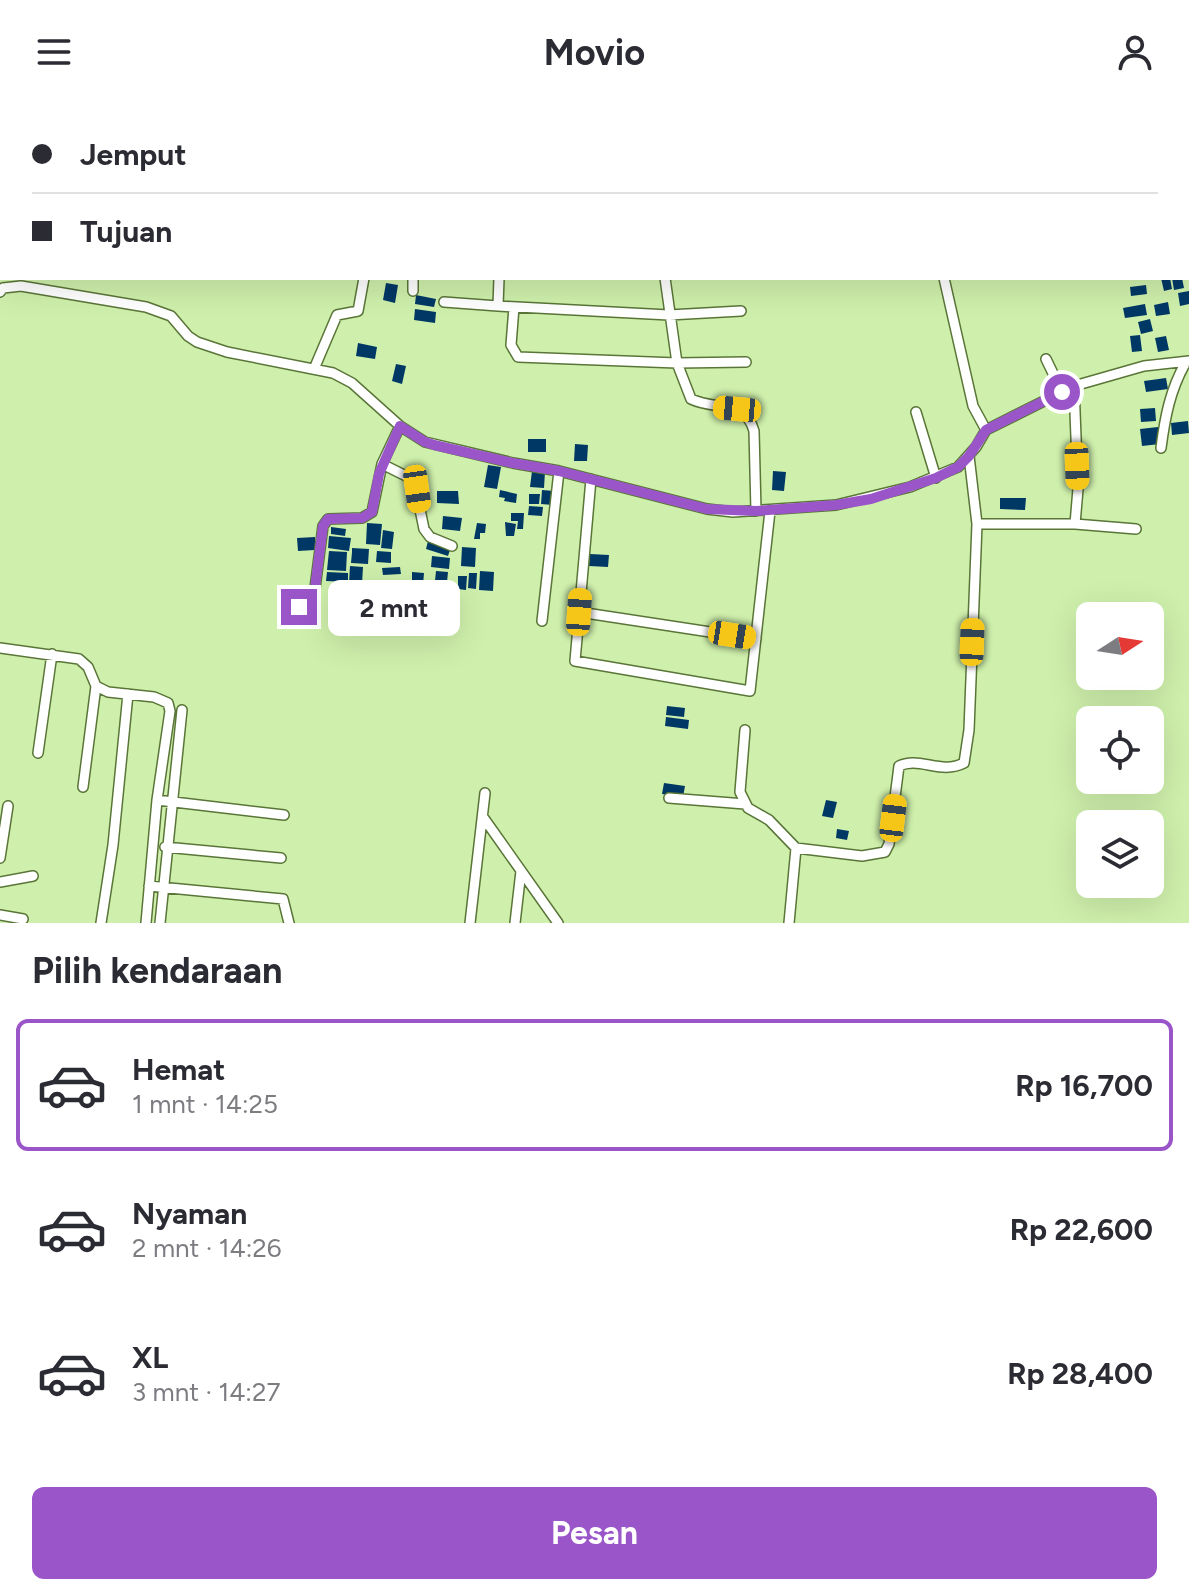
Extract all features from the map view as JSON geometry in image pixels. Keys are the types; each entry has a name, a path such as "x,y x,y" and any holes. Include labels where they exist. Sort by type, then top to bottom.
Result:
{"street":[{"path":"314,369 337,315 359,310 364,280"},
{"path":"413,280 413,291"},
{"path":"498,306 499,280"},
{"path":"665,280 677,363 691,399 702,404 737,409 751,420 756,511"},
{"path":"944,280 973,406 986,430"},
{"path":"1,289 22,282 146,307 171,316 197,342 237,355 333,373 352,383 400,426 425,442 559,471 707,509 770,511 871,499 936,478 958,467 986,430 1074,386 1144,366 1187,362"},
{"path":"444,302 669,315 741,311"},
{"path":"514,307 511,345 518,357 677,363 746,362"},
{"path":"1046,359 1062,392"},
{"path":"1161,448 1174,383 1187,362"},
{"path":"1074,386 1078,489 1075,524"},
{"path":"916,412 936,478"},
{"path":"299,607 315,588 323,526 328,519 368,516 372,512 382,464 400,426"},
{"path":"669,798 745,804 769,820 796,848 862,856 885,852 889,844 899,766 912,763 940,769 964,763 969,730 977,524 969,456"},
{"path":"382,464 414,480 424,529 430,537 452,546"},
{"path":"542,621 559,471"},
{"path":"591,479 575,661 750,691 770,511"},
{"path":"977,524 1075,524 1136,529"},
{"path":"579,612 756,639"},
{"path":"0,648 52,654 83,662 96,686 108,692 158,698 169,706 146,923"},
{"path":"38,753 52,654"},
{"path":"83,787 96,686"},
{"path":"101,923 113,845 128,694"},
{"path":"160,923 182,710"},
{"path":"745,730 740,792 745,804"},
{"path":"470,923 485,793"},
{"path":"157,800 284,815"},
{"path":"0,858 8,806"},
{"path":"483,817 558,923"},
{"path":"153,846 281,858"},
{"path":"789,923 796,848"},
{"path":"515,923 521,871"},
{"path":"0,882 33,876"},
{"path":"149,886 283,899 289,923"},
{"path":"0,915 23,919"}],"building":[{"path":"1161,280 1170,280 1172,289 1164,291"},
{"path":"1172,280 1182,280 1184,288 1174,290"},
{"path":"386,283 398,285 395,303 383,300"},
{"path":"1146,285 1147,294 1131,296 1130,287"},
{"path":"1189,291 1189,304 1180,306 1178,293"},
{"path":"416,295 436,299 434,307 415,304"},
{"path":"1168,302 1170,314 1156,316 1154,305"},
{"path":"1145,304 1147,315 1125,318 1123,308"},
{"path":"415,309 436,312 435,323 414,320"},
{"path":"1150,319 1153,331 1141,334 1138,322"},
{"path":"1140,335 1142,351 1132,352 1130,336"},
{"path":"1166,336 1169,350 1158,352 1155,338"},
{"path":"358,343 377,347 375,359 356,356"},
{"path":"396,364 406,366 402,384 392,381"},
{"path":"1166,378 1168,389 1146,392 1144,381"},
{"path":"1155,408 1156,421 1141,422 1140,409"},
{"path":"1188,421 1189,433 1172,435 1171,423"},
{"path":"1158,427 1160,444 1142,446 1140,429"},
{"path":"528,439 546,439 546,452 528,452"},
{"path":"575,444 588,445 587,461 574,461"},
{"path":"488,465 501,467 497,489 484,487"},
{"path":"532,471 545,472 544,488 530,487"},
{"path":"773,471 786,472 784,491 772,490"},
{"path":"500,490 517,494 516,503 499,497"},
{"path":"542,490 554,491 553,505 541,504"},
{"path":"437,491 458,491 459,504 437,503"},
{"path":"529,494 540,494 539,504 529,504"},
{"path":"1000,498 1026,498 1025,510 1000,509"},
{"path":"529,506 543,507 542,516 528,515"},
{"path":"511,513 524,513 523,529 517,529 518,521 511,521"},
{"path":"443,516 462,518 460,531 442,529"},
{"path":"505,522 516,524 514,536 506,536"},
{"path":"367,523 382,524 380,545 366,544"},
{"path":"477,523 486,524 485,533 480,533 480,539 474,539"},
{"path":"331,527 346,529 345,536 331,534"},
{"path":"383,530 394,532 392,549 381,548"},
{"path":"329,536 351,538 349,551 328,548"},
{"path":"315,537 315,550 298,551 297,538"},
{"path":"428,541 451,547 448,556 426,549"},
{"path":"462,547 476,548 475,567 461,566"},
{"path":"352,548 369,549 368,564 351,563"},
{"path":"329,551 347,552 346,571 327,570"},
{"path":"377,551 391,552 391,563 376,562"},
{"path":"590,554 609,555 608,567 589,566"},
{"path":"432,556 450,558 449,569 431,567"},
{"path":"350,566 363,567 362,584 349,583"},
{"path":"400,567 401,574 383,575 382,568"},
{"path":"436,571 448,572 447,582 435,581"},
{"path":"480,571 494,572 493,591 479,590"},
{"path":"327,572 348,573 348,582 326,581"},
{"path":"412,572 424,573 423,585 412,584"},
{"path":"469,573 477,573 476,589 468,588"},
{"path":"458,576 467,576 466,590 458,589"},
{"path":"383,584 401,584 401,595 383,595"},
{"path":"422,599 423,611 414,612 414,600"},
{"path":"408,602 409,609 390,612 389,605"},
{"path":"667,706 685,708 684,717 666,715"},
{"path":"666,717 689,720 688,729 665,726"},
{"path":"664,783 685,786 683,797 662,794"},
{"path":"826,800 837,802 833,818 822,816"},
{"path":"837,829 849,831 847,840 836,838"}],"route":[{"path":"299,607 315,588 323,526 328,519 362,518 372,512 379,474 400,426 434,445 559,471 707,509 770,511 871,499 936,478 958,467 986,430 1062,392"}]}
